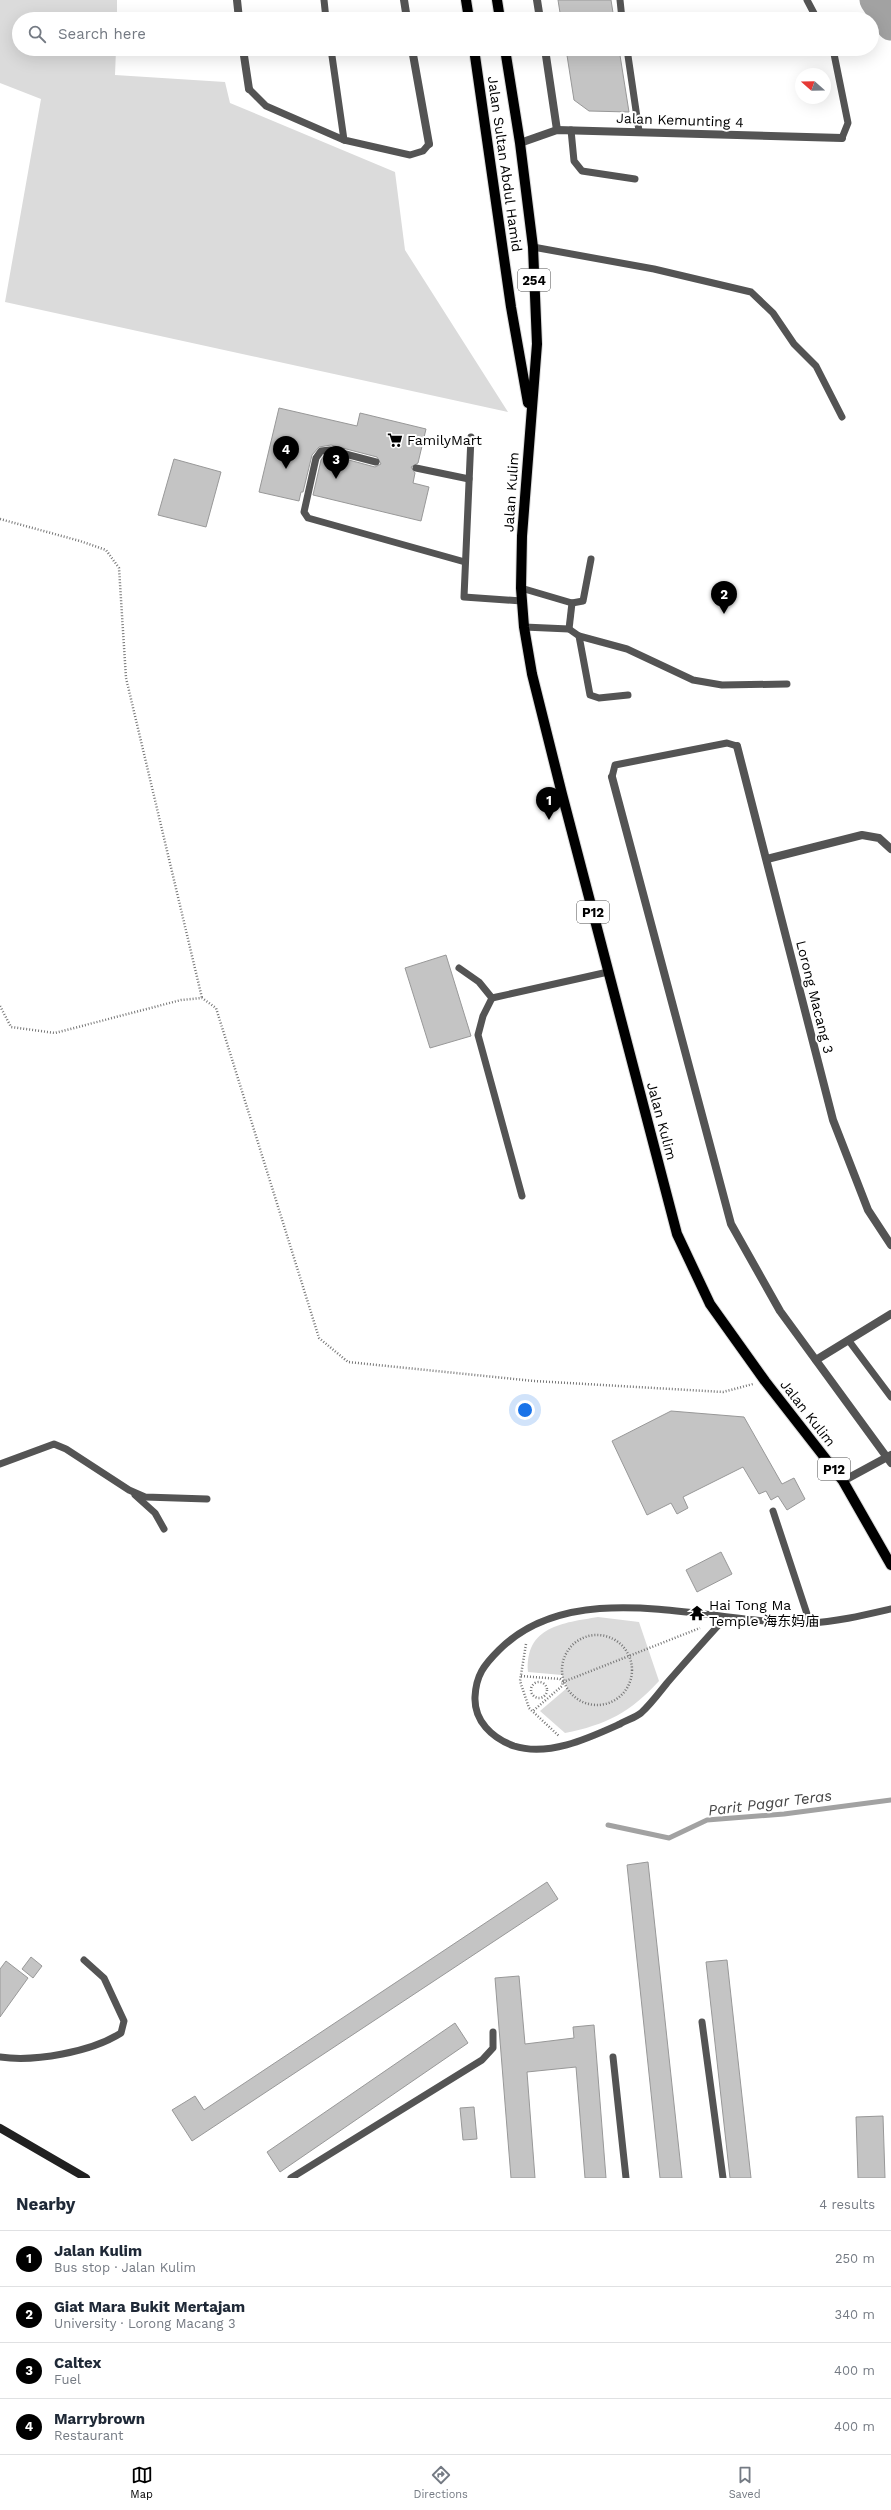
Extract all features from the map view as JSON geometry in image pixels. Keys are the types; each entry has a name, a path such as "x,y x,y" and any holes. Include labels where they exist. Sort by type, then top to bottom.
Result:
{"main road":[{"path":"466,0 468,12"},
{"path":"497,0 499,12"},
{"name":"Jalan Sultan Abdul Hamid","path":"475,56 511,307 530,416"},
{"name":"Jalan Sultan Abdul Hamid","path":"506,56 520,143 533,246 537,344 530,416"},
{"name":"Jalan Kulim","path":"530,416 522,536 521,588 524,627 532,674 677,1234 710,1304 765,1381 843,1481 891,1565"},
{"path":"0,2128 86,2178"}],"street":[{"path":"237,0 238,12"},
{"path":"404,0 406,12"},
{"path":"537,0 539,12"},
{"path":"244,56 248,89"},
{"path":"413,56 429,144"},
{"path":"546,56 557,130"},
{"name":"Jalan Kemunting 4","path":"520,143 557,130 842,138"},
{"name":"Lorong Macang 3","path":"737,746 833,1120 868,1210 891,1245"},
{"path":"612,777 731,1224 780,1311 890,1458 843,1481"},
{"path":"767,859 862,835 879,838 891,849"},
{"path":"816,1360 891,1314"}],"lane":[{"path":"324,0 325,12"},
{"path":"620,0 621,12"},
{"path":"807,0 813,12"},
{"path":"332,56 344,140"},
{"path":"628,56 639,132"},
{"path":"834,56 848,123 842,138"},
{"path":"248,89 266,106 344,140 410,155 423,152 429,144"},
{"path":"571,130 574,161 582,171 635,179"},
{"path":"533,246 654,269 751,292 773,313 794,344 816,366 842,417"},
{"path":"471,437 464,597 522,601"},
{"path":"376,462 330,450 321,451 316,458 304,512 308,518 465,562"},
{"path":"416,468 469,479"},
{"path":"521,588 572,603 583,601 590,559"},
{"path":"569,629 572,603"},
{"path":"524,627 569,629 579,636 627,650 693,680 722,685 787,684"},
{"path":"579,636 590,695 599,698 628,695"},
{"path":"612,777 615,765 727,743 737,746"},
{"path":"459,968 478,982 492,998"},
{"path":"522,1196 478,1035 482,1016 492,998 608,972"},
{"path":"849,1341 891,1397"},
{"path":"0,1464 54,1444 66,1449 128,1490 156,1513 164,1529"},
{"path":"128,1490 145,1497 207,1498"},
{"path":"773,1511 810,1623"},
{"path":"725,1618 640,1714 583,1741 534,1750 513,1746 494,1736 480,1721 475,1701 476,1681 487,1662 506,1644 530,1628 541,1622 579,1610 641,1608 725,1618 810,1623 891,1609"},
{"path":"0,2057 52,2055 105,2043 121,2033 124,2021 104,1978 84,1960"},
{"path":"702,2022 723,2178"},
{"path":"291,2178 482,2060 492,2048 493,2032"},
{"path":"613,2057 626,2178"}],"path":[{"path":"0,519 80,541 106,550 119,568 126,678 202,998"},
{"path":"0,1006 12,1027 55,1033 181,1000 202,998 216,1008 318,1338 348,1362 534,1381 723,1392 765,1381"},
{"path":"563,1682 702,1627"},
{"path":"530,1628 520,1681 527,1701 533,1711 566,1744"},
{"path":"521,1676 560,1679 563,1682 576,1699 586,1704 609,1703 622,1693 631,1678 629,1656 623,1647 606,1636 585,1637 575,1642 566,1655 562,1670 563,1682 562,1686 533,1711"},
{"path":"535,1677 546,1688 544,1702"},
{"path":"540,1683 533,1685 531,1692 538,1698 545,1695"}],"shaded area":[{"path":"0,0 117,0 117,12 12,12 12,56 116,56 115,75 225,82 230,103 395,172 405,250 508,412 5,302 41,99 0,83"},
{"path":"598,1617 639,1622 659,1681 649,1692 617,1716 593,1726 565,1733 540,1711 567,1688 562,1675 528,1672 529,1657 533,1645 540,1636 549,1630 560,1625"}],"building":[{"path":"558,0 611,0 613,12 560,12"},
{"path":"567,56 620,56 629,112 589,111 574,100"},
{"path":"279,408 357,426 360,413 426,429 418,463 411,467 415,473 413,483 429,487 421,521 313,495 321,460 324,456 330,455 375,467 381,464 377,457 331,445 319,447 312,455 303,492 301,492 299,501 259,492"},
{"path":"174,459 221,472 206,527 158,515"},
{"path":"446,955 471,1036 430,1048 405,968"},
{"path":"671,1411 744,1417 782,1484 794,1478 805,1499 787,1510 778,1496 771,1500 766,1491 759,1494 743,1467 683,1497 688,1508 677,1514 671,1503 647,1515 612,1441"},
{"path":"721,1552 732,1574 697,1592 686,1570"},
{"path":"648,1862 682,2178 660,2178 627,1865"},
{"path":"547,1882 558,1899 192,2141 172,2110 195,2096 204,2110"},
{"path":"31,1957 42,1966 33,1978 22,1969"},
{"path":"727,1960 751,2178 730,2178 706,1962"},
{"path":"6,1961 28,1978 0,2017 0,1969"},
{"path":"519,1976 525,2044 574,2038 573,2027 594,2025 606,2178 585,2178 576,2067 527,2072 535,2178 511,2178 495,1978"},
{"path":"455,2023 468,2043 280,2172 267,2152"},
{"path":"474,2107 477,2139 463,2140 460,2108"},
{"path":"883,2116 885,2178 858,2178 856,2117"}],"waterway":[{"path":"874,0 891,26"},
{"name":"Parit Pagar Teras","path":"608,1825 669,1838 707,1820 784,1814 891,1800"}],"place":[{"name":"FamilyMart","path":"395,440"},
{"name":"Marrybrown","path":"286,469"},
{"name":"Caltex","path":"336,479"},
{"name":"Giat Mara Bukit Mertajam","path":"724,614"},
{"name":"Jalan Kulim","path":"549,820"},
{"name":"Hai Tong Ma Temple 海东妈庙","path":"697,1613"}]}
